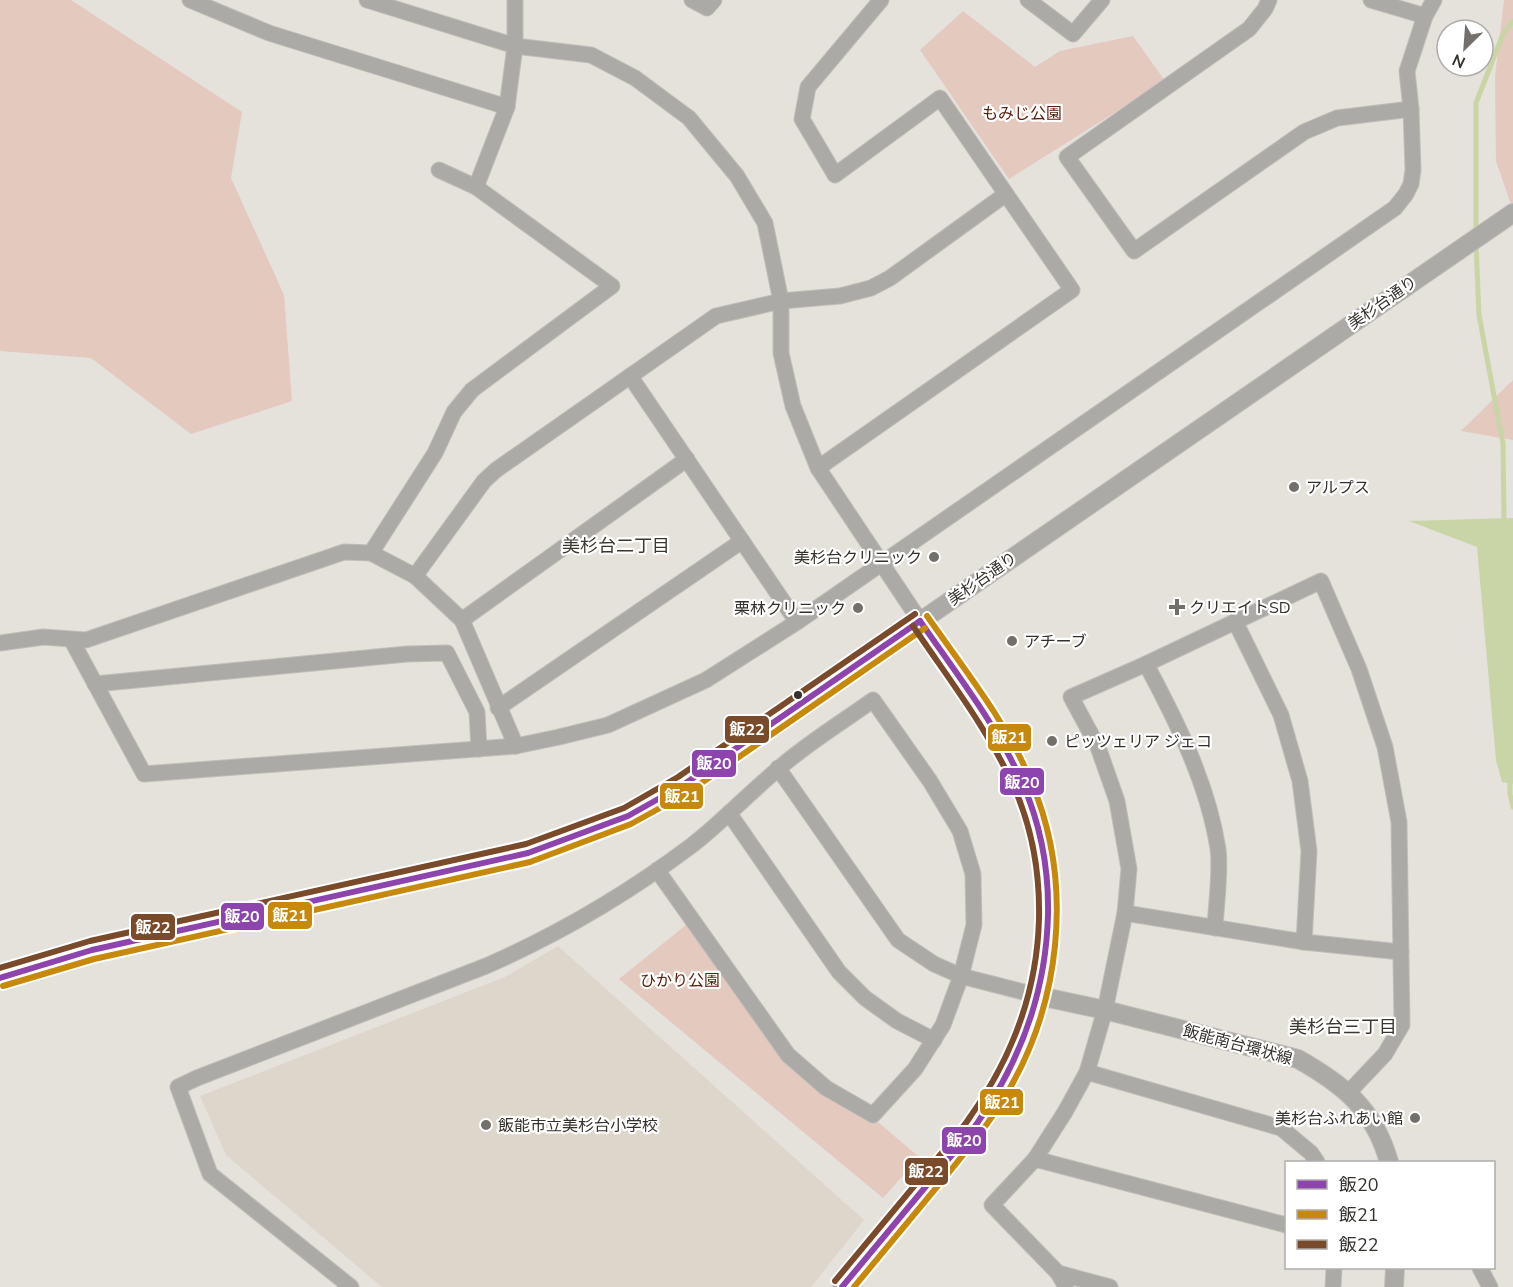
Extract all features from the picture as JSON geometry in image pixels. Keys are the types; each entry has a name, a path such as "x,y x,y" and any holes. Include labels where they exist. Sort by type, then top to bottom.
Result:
{"street":[{"path":"190,0 269,33 507,107"},
{"path":"367,0 515,46 591,55 635,78 689,118 736,176 765,223 781,301 781,353 793,406 818,468 998,737 1022,782 1043,847 1048,924 1046,962 1028,1033 1017,1058 977,1123 842,1287"},
{"path":"476,187 507,107 515,46 515,0"},
{"path":"692,0 707,8 714,0"},
{"path":"818,468 1072,290 940,98 835,175 802,119 808,87 881,0"},
{"path":"1028,0 1073,34 1102,0"},
{"path":"1269,0 1250,29 1067,157 1134,251 1304,132 1337,118 1411,109"},
{"path":"1371,0 1425,16"},
{"path":"72,640 144,774 516,746 608,725 706,680 797,622 1395,208 1411,184 1413,170 1407,71 1425,16 1434,0"},
{"path":"371,553 435,453 454,412 472,390 612,286 476,187 439,170"},
{"path":"415,576 484,481 496,470 716,316 781,301 840,296 872,288 890,278 1006,194"},
{"name":"美杉台通り","path":"0,978 92,950 528,853 628,816 683,785 1513,213"},
{"path":"630,376 797,622"},
{"path":"462,620 687,459"},
{"path":"498,708 742,541"},
{"path":"0,643 43,638 86,640 344,552 371,553 415,576 462,620 516,746"},
{"path":"1066,1287 1058,1273 992,1205 1035,1159 1088,1072 1105,1010 1125,913 1129,869 1117,801 1098,747 1071,697 1321,581 1359,669 1385,747 1399,822 1402,1025 1385,1054 1349,1092"},
{"path":"1235,621 1281,716 1300,781 1309,851 1304,942"},
{"path":"96,684 407,654 447,653 477,712 479,749"},
{"path":"1146,664 1172,712 1202,786 1218,851 1215,928"},
{"path":"351,1287 210,1174 178,1088 197,1078 486,966 532,946 580,920 693,844 778,768 873,700 930,781 960,831 973,874 974,925 954,1000 934,1040 915,1069 873,1115 826,1088 788,1055 657,870"},
{"path":"778,768 898,940 934,964 961,976 1039,996"},
{"path":"729,813 839,972 865,998 897,1022 934,1040"},
{"path":"1125,913 1304,942 1401,952"},
{"name":"飯能南台環状線","path":"1039,996 1105,1010 1298,1059 1349,1092 1370,1117 1386,1149 1389,1161"},
{"path":"1088,1072 1281,1128 1311,1153 1316,1161"},
{"path":"1035,1159 1285,1224"},
{"path":"1333,1287 1334,1269"},
{"path":"1394,1287 1395,1269"},
{"path":"1481,1269 1490,1287"},
{"path":"1058,1273 1110,1287"}],"shaded area":[{"path":"1513,518 1513,784 1502,782 1496,760 1477,547 1409,521"},
{"name":"飯能市立美杉台小学校","path":"558,946 864,1220 811,1287 382,1287 226,1155 200,1096 505,977"}],"green space":[{"path":"0,0 71,0 242,112 231,178 284,295 292,401 191,434 91,358 0,351"},
{"path":"1504,0 1513,0 1513,210 1496,161 1495,77"},
{"name":"もみじ公園","path":"963,11 1035,67 1060,51 1133,36 1165,81 1009,179 920,50"},
{"path":"1513,380 1513,440 1461,431"},
{"name":"ひかり公園","path":"686,925 780,1054 854,1111 878,1122 919,1157 883,1198 619,979"}],"waterway":[{"path":"1476,234 1476,103 1503,34 1513,21"},
{"path":"1476,243 1479,315 1503,444 1504,518"},
{"path":"1510,783 1513,807"}],"transit line":[{"name":"飯22","path":"0,968 90,941 526,844 624,808 678,777 915,614"},
{"name":"飯21","path":"854,1287 972,1143 1001,1103 1021,1066 1037,1027 1048,987 1055,945 1057,904 1053,862 1045,821 1031,781 997,716 927,616"},
{"name":"飯20","path":"0,978 92,950 528,853 628,816 683,785 920,621"},
{"name":"飯20","path":"842,1287 967,1137 993,1098 1019,1049 1028,1024 1036,998 1046,943 1048,898 1045,864 1034,814 1022,782 988,719 920,621"},
{"name":"飯22","path":"835,1281 954,1138 985,1095 1020,1023 1037,946 1039,902 1034,852 1026,819 1014,787 980,724 913,626"},
{"name":"飯21","path":"3,986 94,959 530,862 631,824 687,793 925,628"}],"place":[{"name":"アルプス","path":"1294,487"},
{"name":"美杉台クリニック","path":"934,557"},
{"name":"クリエイトSD","path":"1177,607"},
{"name":"栗林クリニック","path":"858,608"},
{"name":"アチーブ","path":"1012,641"},
{"name":"ピッツェリア ジェコ","path":"1052,741"},
{"name":"美杉台ふれあい館","path":"1415,1118"},
{"name":"飯能市立美杉台小学校","path":"486,1125"}],"district":[{"name":"美杉台二丁目","path":"616,546"},
{"name":"美杉台三丁目","path":"1343,1027"}]}
